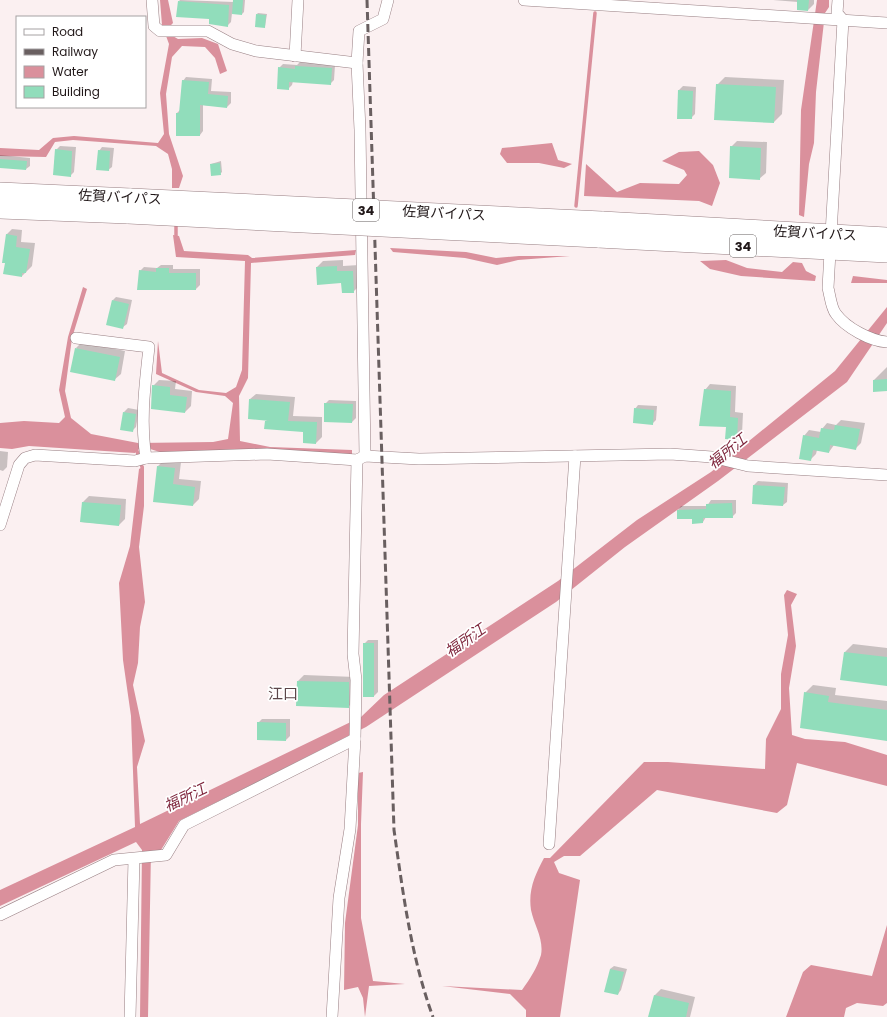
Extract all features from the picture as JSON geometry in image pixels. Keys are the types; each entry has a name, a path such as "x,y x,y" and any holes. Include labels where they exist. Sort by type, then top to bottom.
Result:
{"highway":[{"name":"佐賀バイパス","path":"0,192 129,206 830,242 887,253"},
{"name":"佐賀バイパス","path":"0,208 129,206"},
{"name":"佐賀バイパス","path":"830,242 887,237"}],"street":[{"path":"152,0 154,26 160,31 208,31 232,44 256,51 357,64"},
{"path":"295,56 298,0"},
{"path":"332,1017 339,898 350,829 356,715 356,680 353,654 361,458 360,138 357,64 358,31 383,19 388,0"},
{"path":"524,0 887,23"},
{"path":"838,0 837,13 843,20 828,288 836,314 858,333 883,341"},
{"path":"76,338 149,347 143,401 142,458"},
{"path":"0,524 19,466 25,458 35,455 142,458 267,454 419,459 670,454 712,457 748,466 887,475"},
{"path":"549,844 569,564 575,456"},
{"path":"0,915 114,860 166,855 184,825 355,739"},
{"path":"130,1017 134,859"}],"water":[{"path":"160,0 168,0 173,23 170,26 171,35 178,39 202,38 218,44 227,71 220,74 215,58 205,47 182,46 172,57 166,94 169,134 183,176 179,188 172,188 172,169 168,154 156,146 73,140 55,142 46,157 0,156 0,148 39,150 53,138 74,136 158,143 164,134 160,93 169,44 162,25"},
{"path":"817,0 829,0 829,7 825,13 816,92 814,143 809,164 804,217 799,215 801,110"},
{"path":"552,143 558,160 572,164 564,168 539,163 507,163 500,154 502,148"},
{"path":"699,151 713,165 720,183 712,206 699,201 584,196 586,164 617,192 640,183 679,184 687,175 684,170 662,161 679,152"},
{"path":"173,235 179,236 184,251 248,255 252,258 356,250 355,255 251,263 248,378 239,396 240,441 270,447 352,450 352,455 163,453 147,448 140,448 135,453 29,446 12,449 0,448 0,423 24,421 59,423 65,417 59,390 68,337 83,287 87,289 72,338 65,391 71,418 91,434 138,443 213,442 228,439 233,403 225,396 196,392 156,374 158,341 162,373 199,390 226,393 236,387 242,370 245,261 176,257"},
{"path":"390,248 466,252 496,258 519,256 570,256 518,260 497,265 465,258 393,252"},
{"path":"726,260 747,268 782,272 793,262 802,263 806,271 816,276 815,281 741,276 710,269 700,261"},
{"path":"853,276 887,280 887,283 851,283"},
{"path":"887,307 887,323 847,382 718,481 625,547 556,602 366,727 179,821 161,850 151,851 148,1017 140,1017 142,850 136,842 0,906 0,890 135,827 131,716 123,660 119,583 130,546 139,469 144,466 144,506 139,547 145,602 140,627 138,663 133,685 145,741 137,767 140,824 361,717 384,695 558,581 637,520 711,472 835,371"},
{"path":"787,590 797,594 791,605 796,646 789,688 792,735 805,739 845,742 887,755 887,786 797,763 787,805 777,813 657,790 580,856 564,856 554,862 559,873 580,880 560,1017 526,1017 526,1010 510,994 442,986 522,990 533,973 542,949 540,938 532,916 530,896 535,877 544,858 550,858 644,762 668,762 765,769 766,739 781,709 781,674 788,635 784,595"},
{"path":"363,772 361,824 361,918 373,981 405,984 369,986 365,1017 363,998 358,987 344,990 345,923 358,825 358,773"},
{"path":"887,925 887,1003 883,1006 857,1003 846,1008 844,1017 786,1017 803,972 811,965 872,976"}],"building":[{"path":"233,0 243,0 242,15 232,14"},
{"path":"797,0 809,0 808,11 797,10"},
{"path":"178,1 229,5 228,27 209,24 209,19 176,17"},
{"path":"256,14 266,15 265,28 255,27"},
{"path":"295,66 332,68 331,85 289,82 289,90 277,89 278,67 295,69"},
{"path":"182,80 209,82 208,94 228,96 227,108 200,105 200,136 176,136 176,113 179,113"},
{"path":"716,84 776,87 774,123 714,120"},
{"path":"678,90 693,91 692,119 677,119"},
{"path":"730,146 761,148 760,180 729,178"},
{"path":"55,149 72,151 71,177 53,175"},
{"path":"98,150 110,151 109,171 96,170"},
{"path":"0,159 27,161 26,170 0,168"},
{"path":"220,163 221,175 211,176 210,164"},
{"path":"6,234 17,236 16,247 30,249 26,273 22,273 22,277 3,274 5,263 2,263"},
{"path":"337,266 337,271 353,271 354,293 342,293 341,283 317,285 316,267"},
{"path":"156,268 169,268 169,273 196,273 196,290 137,290 139,270 156,272"},
{"path":"112,300 129,304 123,329 106,325"},
{"path":"75,348 120,357 115,381 70,372"},
{"path":"887,379 887,391 873,392 873,380"},
{"path":"152,385 170,387 170,395 187,397 185,413 151,409"},
{"path":"704,389 731,391 730,417 738,418 737,440 725,439 726,427 699,426"},
{"path":"249,399 290,402 288,421 317,422 316,444 303,443 303,432 264,429 265,421 270,421 248,419"},
{"path":"324,403 353,404 352,423 324,422"},
{"path":"634,408 654,410 653,425 633,423"},
{"path":"123,412 136,414 133,432 120,430"},
{"path":"835,425 860,429 856,450 830,445 829,453 813,450 811,461 799,459 803,435 819,438 821,428 834,430"},
{"path":"157,466 175,468 173,484 195,487 193,506 153,502"},
{"path":"753,485 785,487 783,506 752,504"},
{"path":"82,502 121,505 119,526 80,522"},
{"path":"732,503 733,518 703,518 703,523 692,524 692,519 677,519 677,510 706,509 706,504"},
{"path":"363,643 374,643 374,697 363,697"},
{"path":"844,652 887,657 887,686 840,680"},
{"path":"297,681 349,682 349,708 296,706"},
{"path":"804,692 829,696 828,702 887,710 887,741 800,728"},
{"path":"257,722 286,723 286,741 257,740"},
{"path":"610,969 624,972 618,995 604,992"},
{"path":"654,995 689,1003 686,1017 648,1017"}],"waterway":[{"path":"576,206 595,13"},
{"path":"176,221 176,236"},
{"path":"137,451 142,467"}],"railway":[{"path":"367,0 394,830 404,901 413,948 425,994 433,1017"}],"district":[{"name":"江口","path":"283,693"}],"water label":[{"name":"福所江","path":"727,451"},
{"name":"福所江","path":"465,640"},
{"name":"福所江","path":"185,797"}]}
